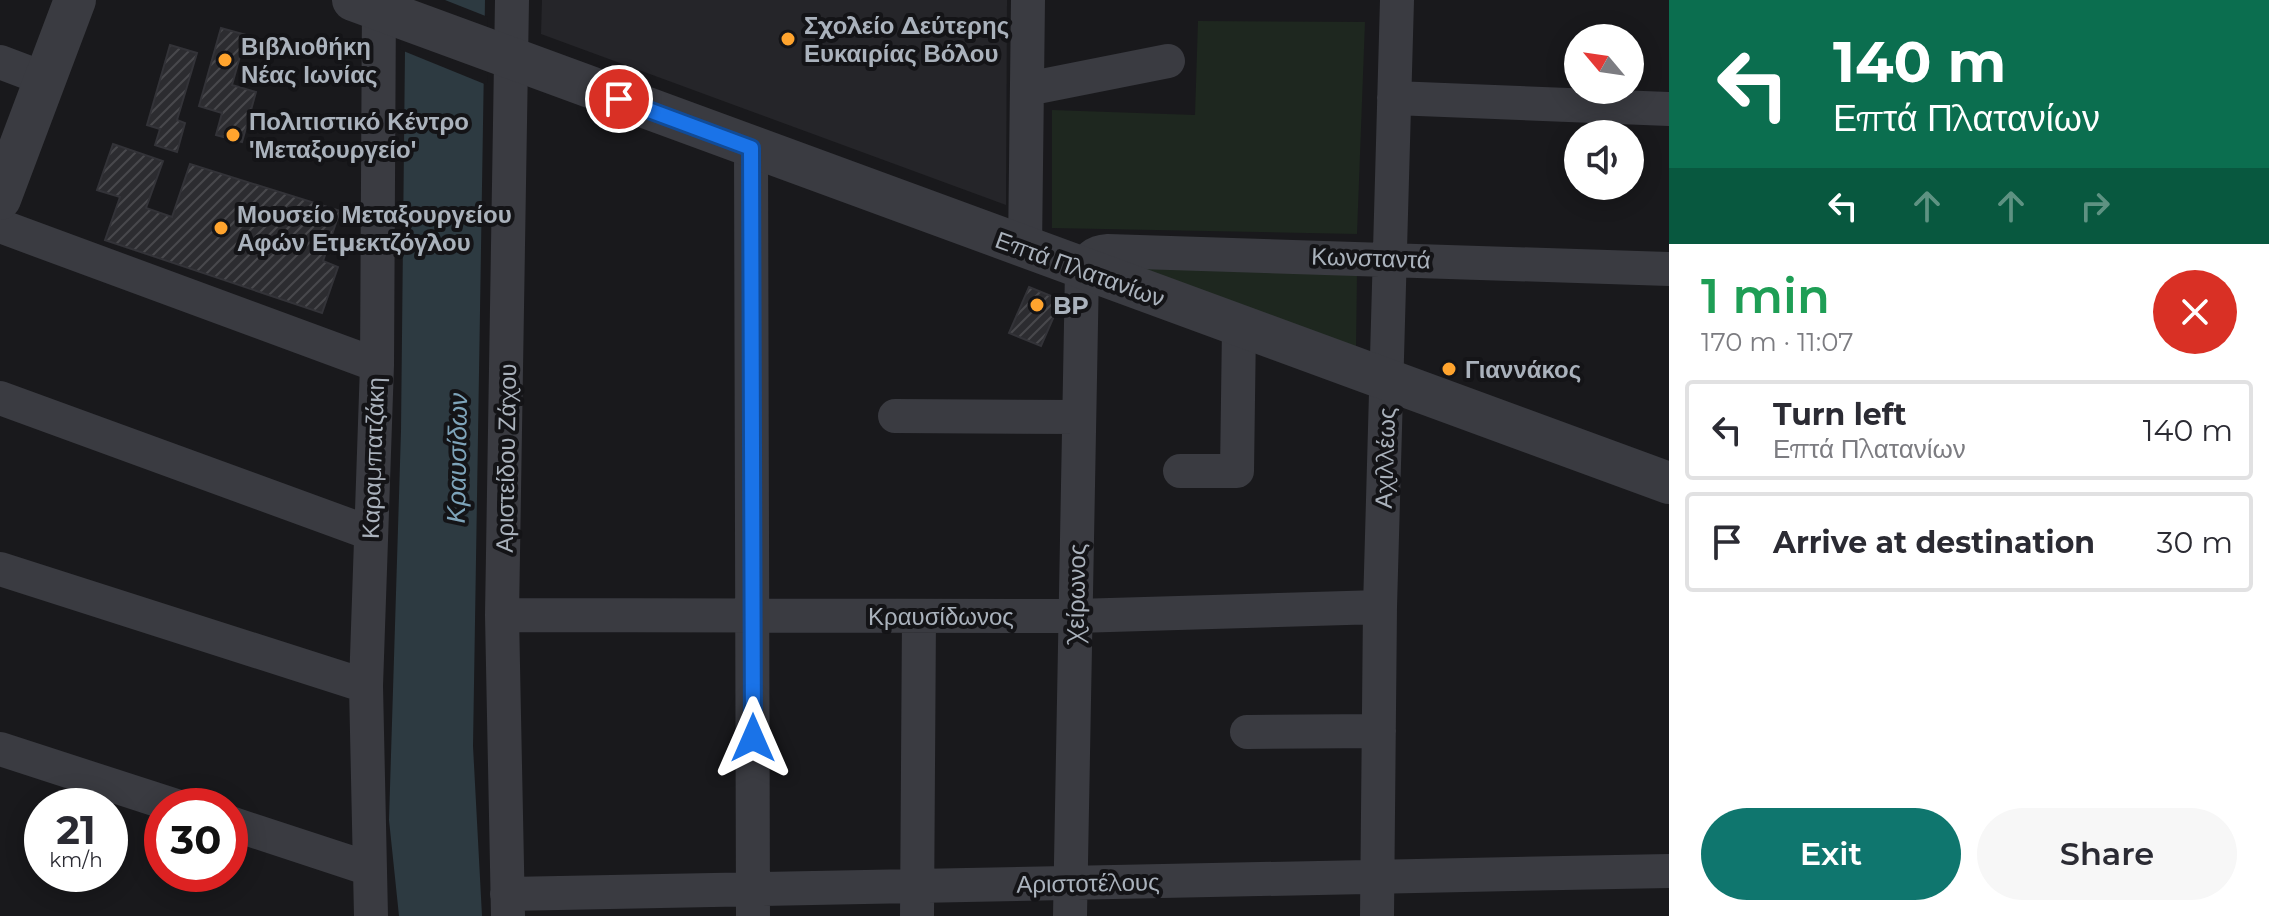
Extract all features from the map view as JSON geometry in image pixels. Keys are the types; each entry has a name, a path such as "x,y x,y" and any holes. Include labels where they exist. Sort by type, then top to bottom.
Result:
{"street":[{"path":"0,199 75,0"},
{"name":"Αριστείδου Ζάχου","path":"507,905 502,615 502,56 512,0"},
{"path":"1025,249 1028,0"},
{"name":"Αχιλλέως","path":"1377,916 1380,607 1397,0"},
{"name":"Επτά Πλατανίων","path":"375,6 751,148 1669,483"},
{"name":"Καραμπατζάκη","path":"371,916 367,868 366,686 377,365 375,6"},
{"path":"1027,89 1168,61"},
{"path":"0,62 45,79"},
{"path":"1394,98 1669,109"},
{"path":"751,148 753,903"},
{"path":"0,226 377,365"},
{"name":"Κωνσταντά","path":"1082,270 1096,252 1108,251 1669,269"},
{"name":"Χείρωνος","path":"1070,900 1082,270"},
{"path":"1180,471 1237,471 1239,327"},
{"path":"0,398 370,533"},
{"path":"895,416 1079,417"},
{"path":"0,569 366,686"},
{"name":"Κραυσίδωνος","path":"502,615 1076,616 1380,607"},
{"path":"917,901 919,616"},
{"path":"1247,732 1379,731"},
{"path":"0,749 144,796"},
{"path":"248,829 367,868"},
{"name":"Αριστοτέλους","path":"507,905 1070,900 1378,877 1669,871"}],"shaded area":[{"path":"542,0 1007,0 1006,205 541,34"},
{"path":"1198,21 1365,22 1357,234 1052,228 1052,110 1195,115"},
{"path":"1135,263 1357,273 1356,349 1136,273"}],"water":[{"name":"Κραυσίδων","path":"400,0 485,0 473,746 482,916 399,916 389,820 401,431 405,50"}],"pier":[{"path":"396,0 445,0 488,17 487,85 401,50"}],"building":[{"name":"Βιβλιοθήκη Νέας Ιωνίας","path":"221,28 246,35 232,85 256,92 242,142 216,135 222,113 199,106"},
{"path":"170,45 197,53 177,120 185,123 177,152 155,145 160,129 147,125"},
{"name":"Μουσείο Μεταξουργείου Αφών Ετμεκτζόγλου","path":"113,144 163,161 146,208 172,217 190,164 340,211 323,261 338,267 322,313 105,240 120,197 97,190"},
{"path":"1029,287 1061,300 1041,346 1009,333"}],"place":[{"name":"Σχολείο Δεύτερης Ευκαιρίας Βόλου","path":"788,39"},
{"name":"Βιβλιοθήκη Νέας Ιωνίας","path":"225,60"},
{"name":"Πολιτιστικό Κέντρο 'Μεταξουργείο'","path":"233,135"},
{"name":"Μουσείο Μεταξουργείου Αφών Ετμεκτζόγλου","path":"221,228"},
{"name":"BP","path":"1037,305"},
{"name":"Γιαννάκος","path":"1449,369"}],"route":[{"path":"619,99 751,148 753,738"}]}
